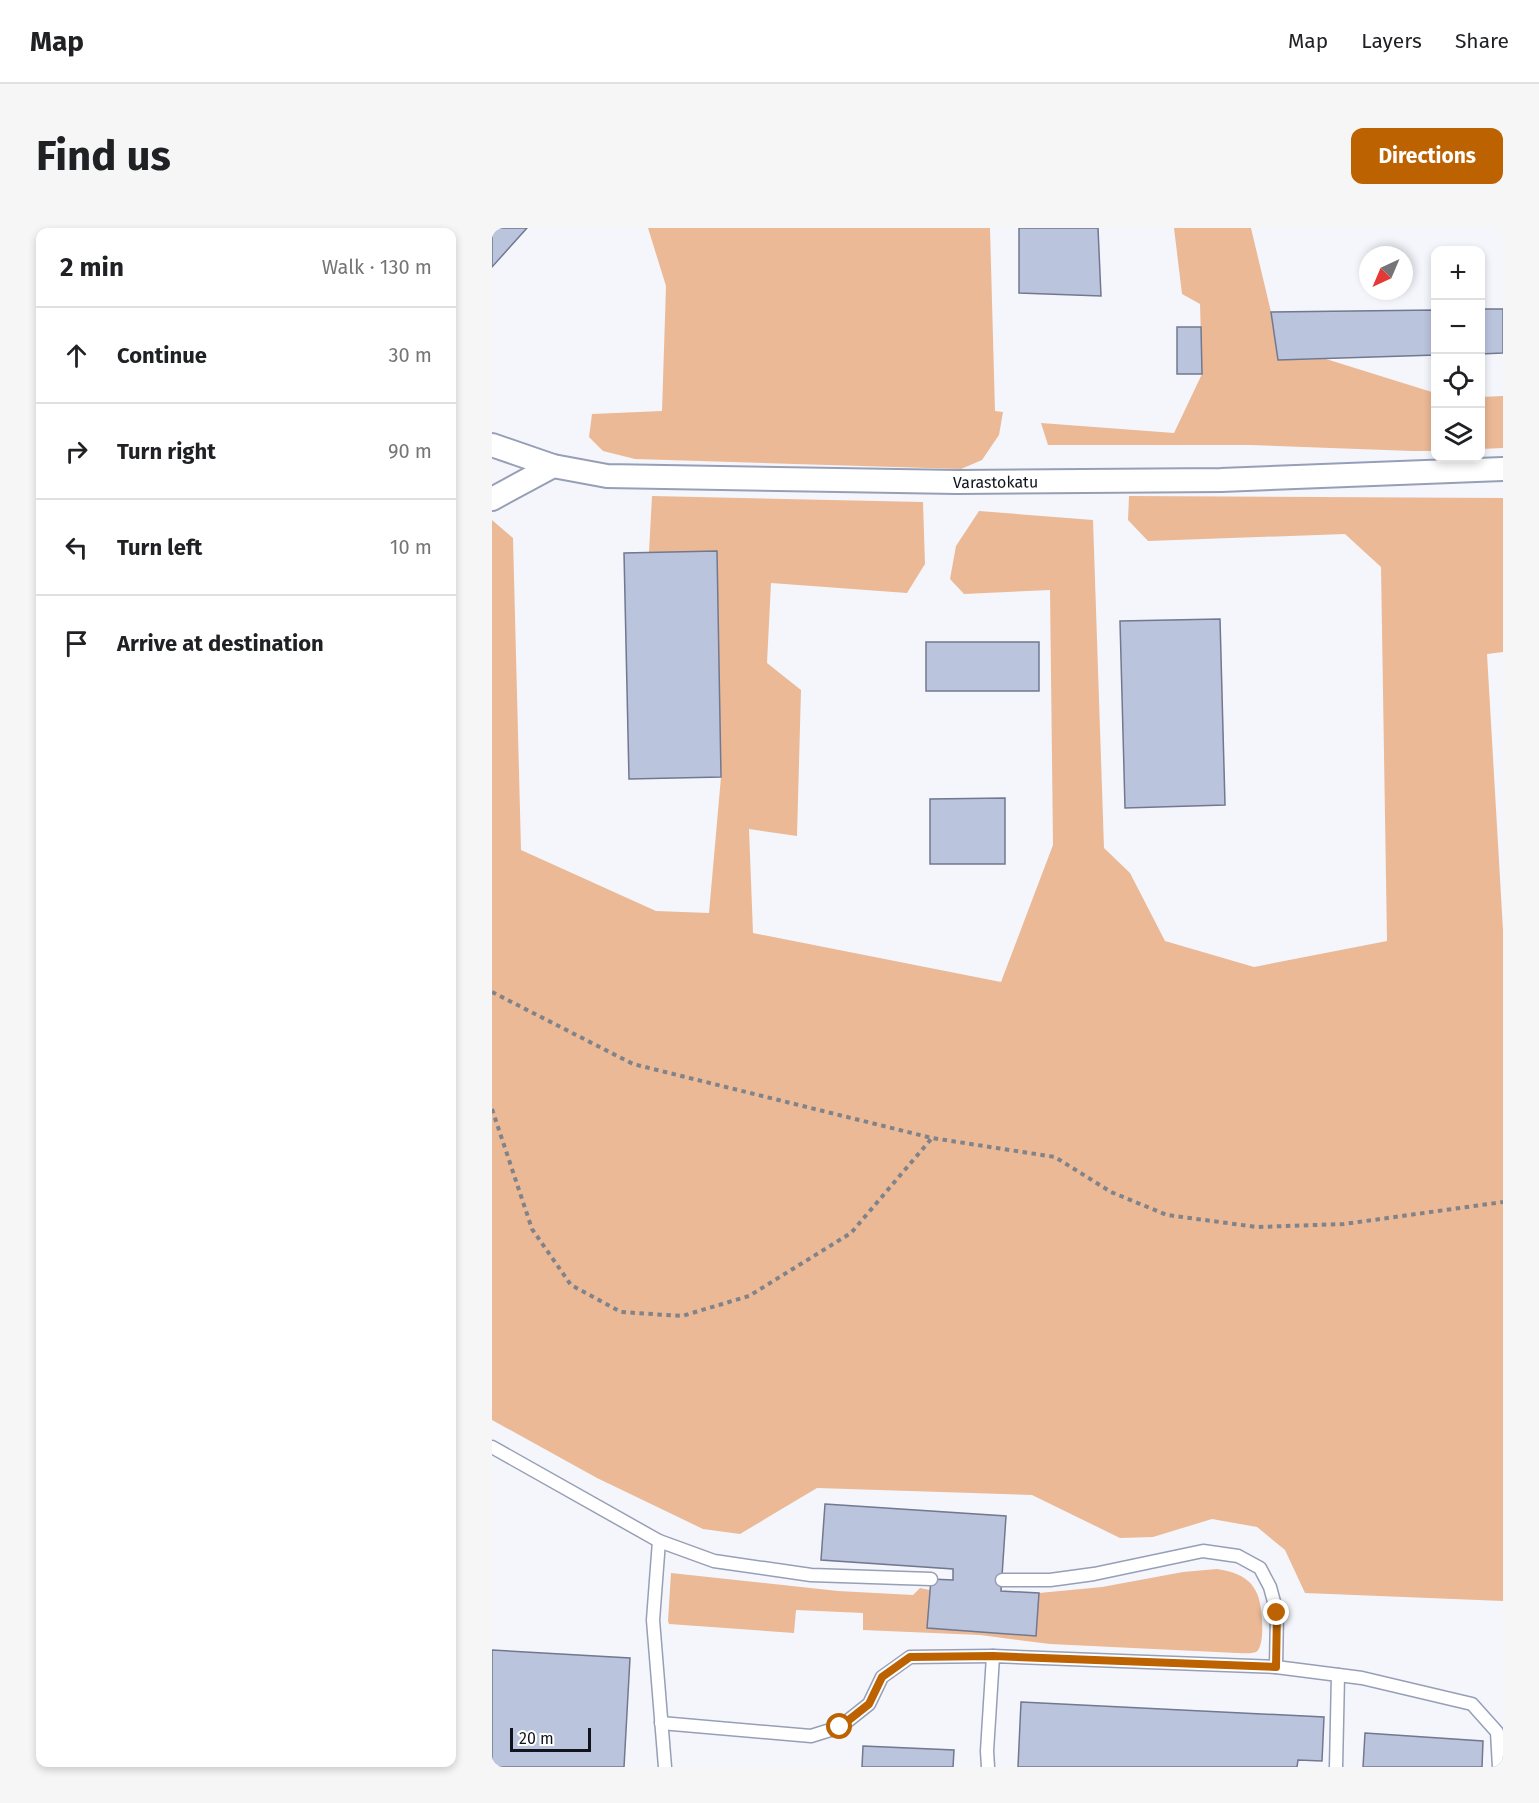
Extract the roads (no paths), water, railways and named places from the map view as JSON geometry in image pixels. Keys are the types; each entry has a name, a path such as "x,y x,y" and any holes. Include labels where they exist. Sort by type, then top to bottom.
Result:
{"street":[{"name":"Varastokatu","path":"492,446 553,466 608,476 957,482 1221,480 1503,469"},
{"path":"492,499 553,466"}],"lane":[{"path":"492,1447 659,1541 714,1561 811,1575 931,1579"},
{"path":"659,1541 653,1620 664,1767"},
{"path":"1002,1580 1050,1580 1094,1574 1203,1551 1238,1556 1260,1568 1270,1587 1277,1613 1276,1667"},
{"path":"661,1723 811,1736 840,1727 855,1716 869,1704 882,1677 910,1657 993,1656 1276,1667 1362,1678 1472,1704 1497,1732 1499,1767"},
{"path":"988,1767 993,1656"},
{"path":"1336,1767 1338,1675"}]}
